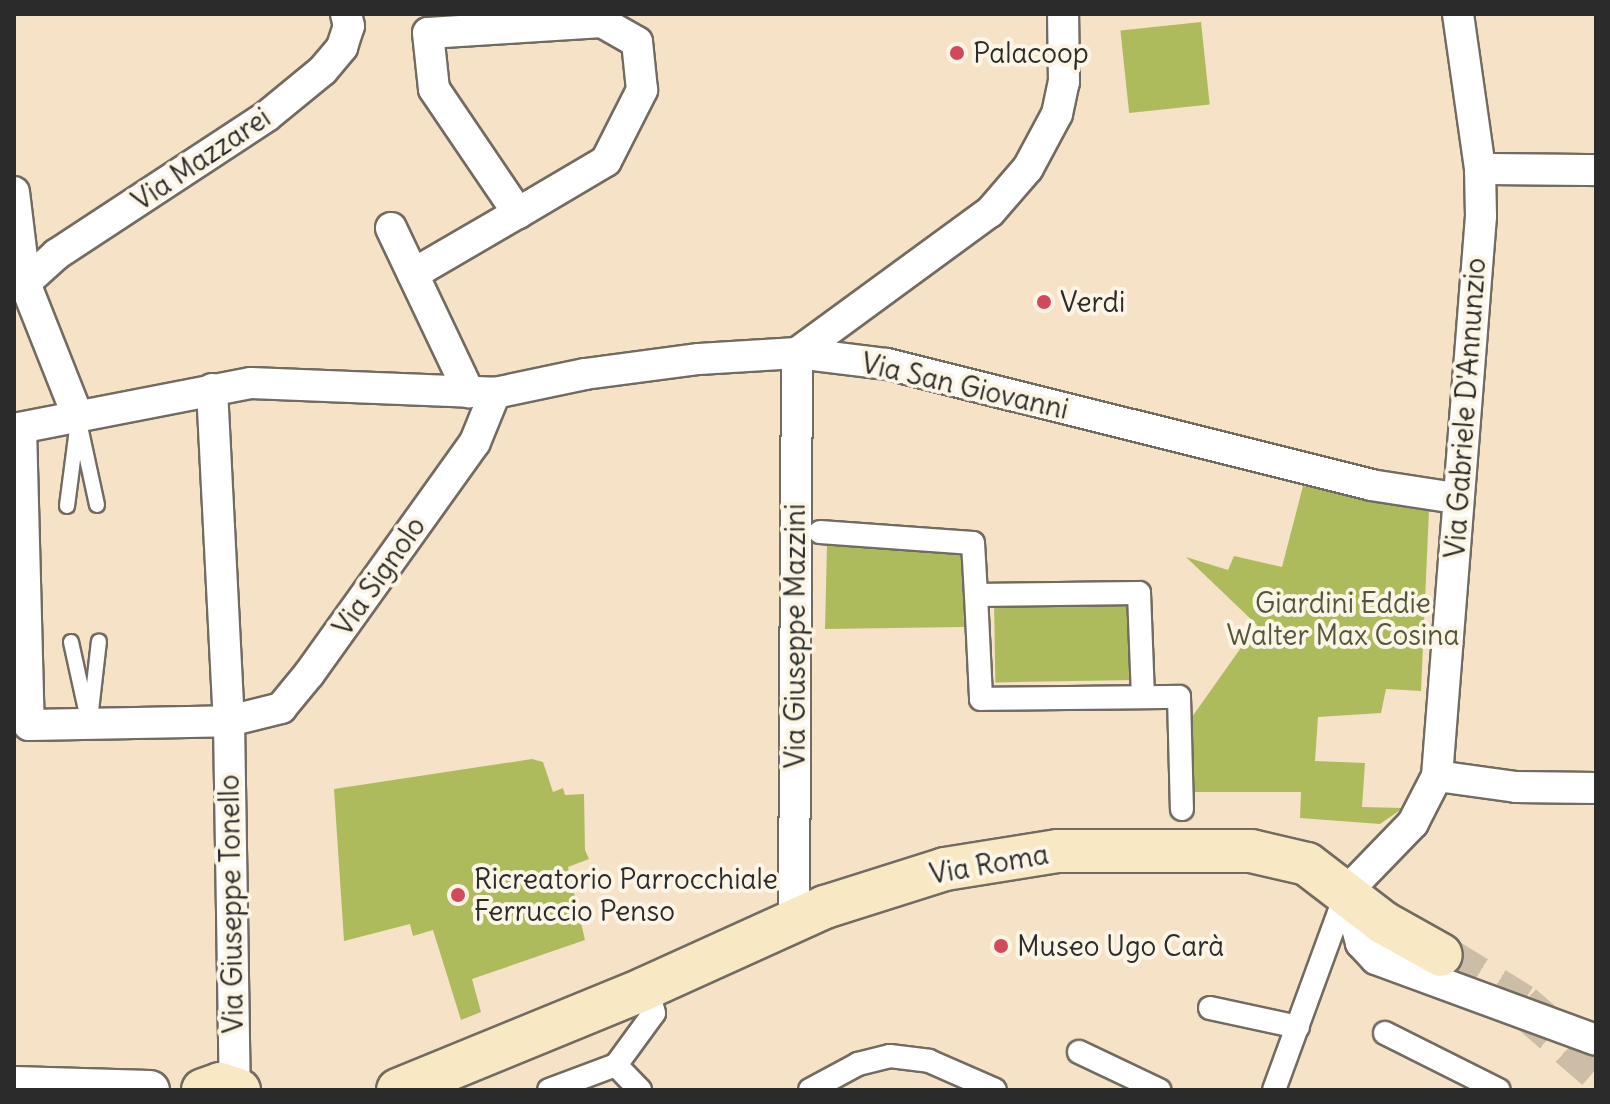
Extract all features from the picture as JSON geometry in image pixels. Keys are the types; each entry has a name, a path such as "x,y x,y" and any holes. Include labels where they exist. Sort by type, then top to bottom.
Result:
{"main road":[{"name":"Via Roma","path":"392,1089 648,996 794,918 945,869 1058,851 1251,851 1307,864 1347,891 1384,923 1441,955"}],"street":[{"name":"Via Mazzarei","path":"25,283 57,254 267,116 323,70 342,47 349,26 346,14"},
{"path":"797,353 990,212 1028,168 1042,148 1062,92 1063,14"},
{"name":"Via Gabriele D'Annunzio","path":"1432,788 1481,216 1480,169 1458,14"},
{"path":"413,274 518,213 606,161 642,90 637,42 602,22 492,22 428,33 434,89 518,213"},
{"path":"1480,169 1596,170"},
{"path":"14,192 25,283 78,417"},
{"path":"391,228 413,274 482,392"},
{"name":"Via San Giovanni","path":"18,428 212,389 336,383 482,392 670,362 797,353 887,364 1371,485 1455,498"},
{"name":"Via Giuseppe Mazzini","path":"794,918 797,353"},
{"name":"Via Giuseppe Tonello","path":"212,389 229,721 226,1089"},
{"name":"Via Signolo","path":"21,726 229,721 281,708 309,674 475,442 482,392"},
{"path":"18,428 25,581 21,726"},
{"path":"820,532 973,543 981,699 1179,697 1182,809"},
{"path":"976,595 1139,593 1143,697"},
{"path":"1274,1090 1347,891 1413,823 1432,788 1596,788"},
{"path":"1347,891 1361,943 1376,959 1596,1040"},
{"path":"560,1088 616,1065 654,1013 648,996"},
{"path":"1210,1008 1298,1027"},
{"path":"1385,1033 1473,1083 1499,1090"},
{"path":"1079,1052 1159,1090"},
{"path":"810,1090 858,1064 890,1056 929,1061 995,1090"},
{"path":"616,1065 640,1090"},
{"path":"14,1086 150,1090"}],"lane":[{"path":"78,417 97,505"},
{"path":"67,506 78,417"},
{"path":"89,724 99,641"},
{"path":"71,642 89,724"}],"green space":[{"path":"1201,22 1210,105 1129,113 1120,30"},
{"name":"Giardini Eddie Walter Max Cosina","path":"1303,486 1429,510 1421,691 1386,689 1381,713 1318,717 1315,761 1365,763 1362,807 1403,808 1380,824 1300,818 1301,792 1193,792 1192,717 1257,625 1186,557 1228,570 1234,556 1282,567"},
{"path":"827,545 963,555 964,627 825,629"},
{"path":"1132,600 1133,680 995,682 994,602"},
{"name":"Ricreatorio Parrocchiale Ferruccio Penso","path":"532,759 543,762 553,792 563,788 565,795 584,794 585,850 589,859 568,867 585,940 472,979 481,1012 461,1020 433,930 413,936 410,924 344,941 334,789"}],"tunnel":[{"path":"1441,955 1522,1005 1596,1069"}],"place":[{"name":"Palacoop","path":"957,53"},
{"name":"Verdi","path":"1044,302"},
{"name":"Ricreatorio Parrocchiale Ferruccio Penso","path":"458,895"},
{"name":"Museo Ugo Carà","path":"1001,946"}]}
